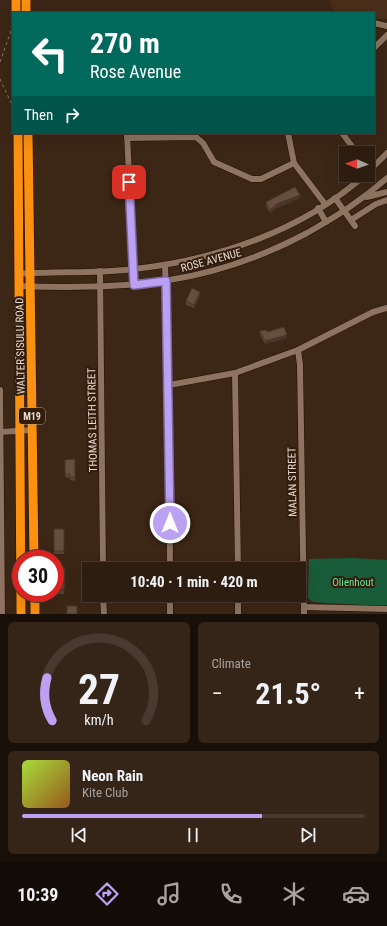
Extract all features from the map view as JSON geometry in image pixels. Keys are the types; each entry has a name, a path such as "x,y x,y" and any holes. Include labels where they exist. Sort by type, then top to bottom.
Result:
{"highway":[{"path":"14,12 16,0"},
{"path":"26,0 26,12"},
{"name":"WALTER SISULU ROAD","path":"18,134 20,550"},
{"name":"WALTER SISULU ROAD","path":"28,134 34,550"},
{"path":"18,184 29,183"},
{"path":"19,348 32,348"},
{"path":"20,526 34,527"},
{"name":"WALTER SISULU ROAD","path":"21,602 21,614"},
{"path":"35,602 35,614"}],"street":[{"path":"375,23 387,26"},
{"path":"375,47 387,35"},
{"path":"288,134 294,163 325,204"},
{"path":"343,134 352,146"},
{"path":"134,285 127,135 196,137 203,143 214,162 252,179 261,179 294,163"},
{"path":"375,166 387,153"},
{"path":"375,166 387,160"},
{"name":"ROSE AVENUE","path":"18,286 101,287 134,285 207,274 248,260 281,246 326,222 365,198 387,178"},
{"name":"ROSE AVENUE","path":"19,274 133,270 165,265 221,252 242,245 284,227 335,198 354,182"},
{"path":"365,198 387,192"},
{"path":"335,198 353,223 376,204 387,200"},
{"path":"318,208 326,222"},
{"path":"165,265 169,385 170,562"},
{"name":"THOMAS LEITH STREET","path":"100,271 103,562"},
{"path":"169,385 235,373 298,350 373,312 387,308"},
{"name":"MALAN STREET","path":"298,350 300,365 304,614"},
{"path":"235,373 238,562"},
{"path":"0,390 2,614"},
{"path":"0,432 33,430"},
{"path":"104,602 104,614"},
{"path":"170,602 170,614"},
{"path":"238,602 238,614"},
{"path":"304,607 387,610"}],"path":[{"path":"0,62 12,25"},
{"path":"0,79 12,105"}],"shaded area":[{"path":"330,0 387,0 387,19 375,18 375,12 334,12"}],"green space":[{"name":"Olienhout","path":"353,558 387,560 387,607 313,602 308,598 309,559"}],"building":[{"path":"295,187 300,195 277,204 270,210 266,202"},
{"path":"192,288 200,292 194,305 186,301"},
{"path":"284,327 287,335 265,341 260,331 267,330 267,332"},
{"path":"75,459 75,477 70,477 70,474 65,474 65,460"},
{"path":"54,529 64,529 64,550 54,550"},
{"path":"64,568 65,568 64,590"},
{"path":"67,606 77,606 77,614 67,614"}],"route":[{"path":"129,182 134,285 166,281 169,385 170,523"}]}
